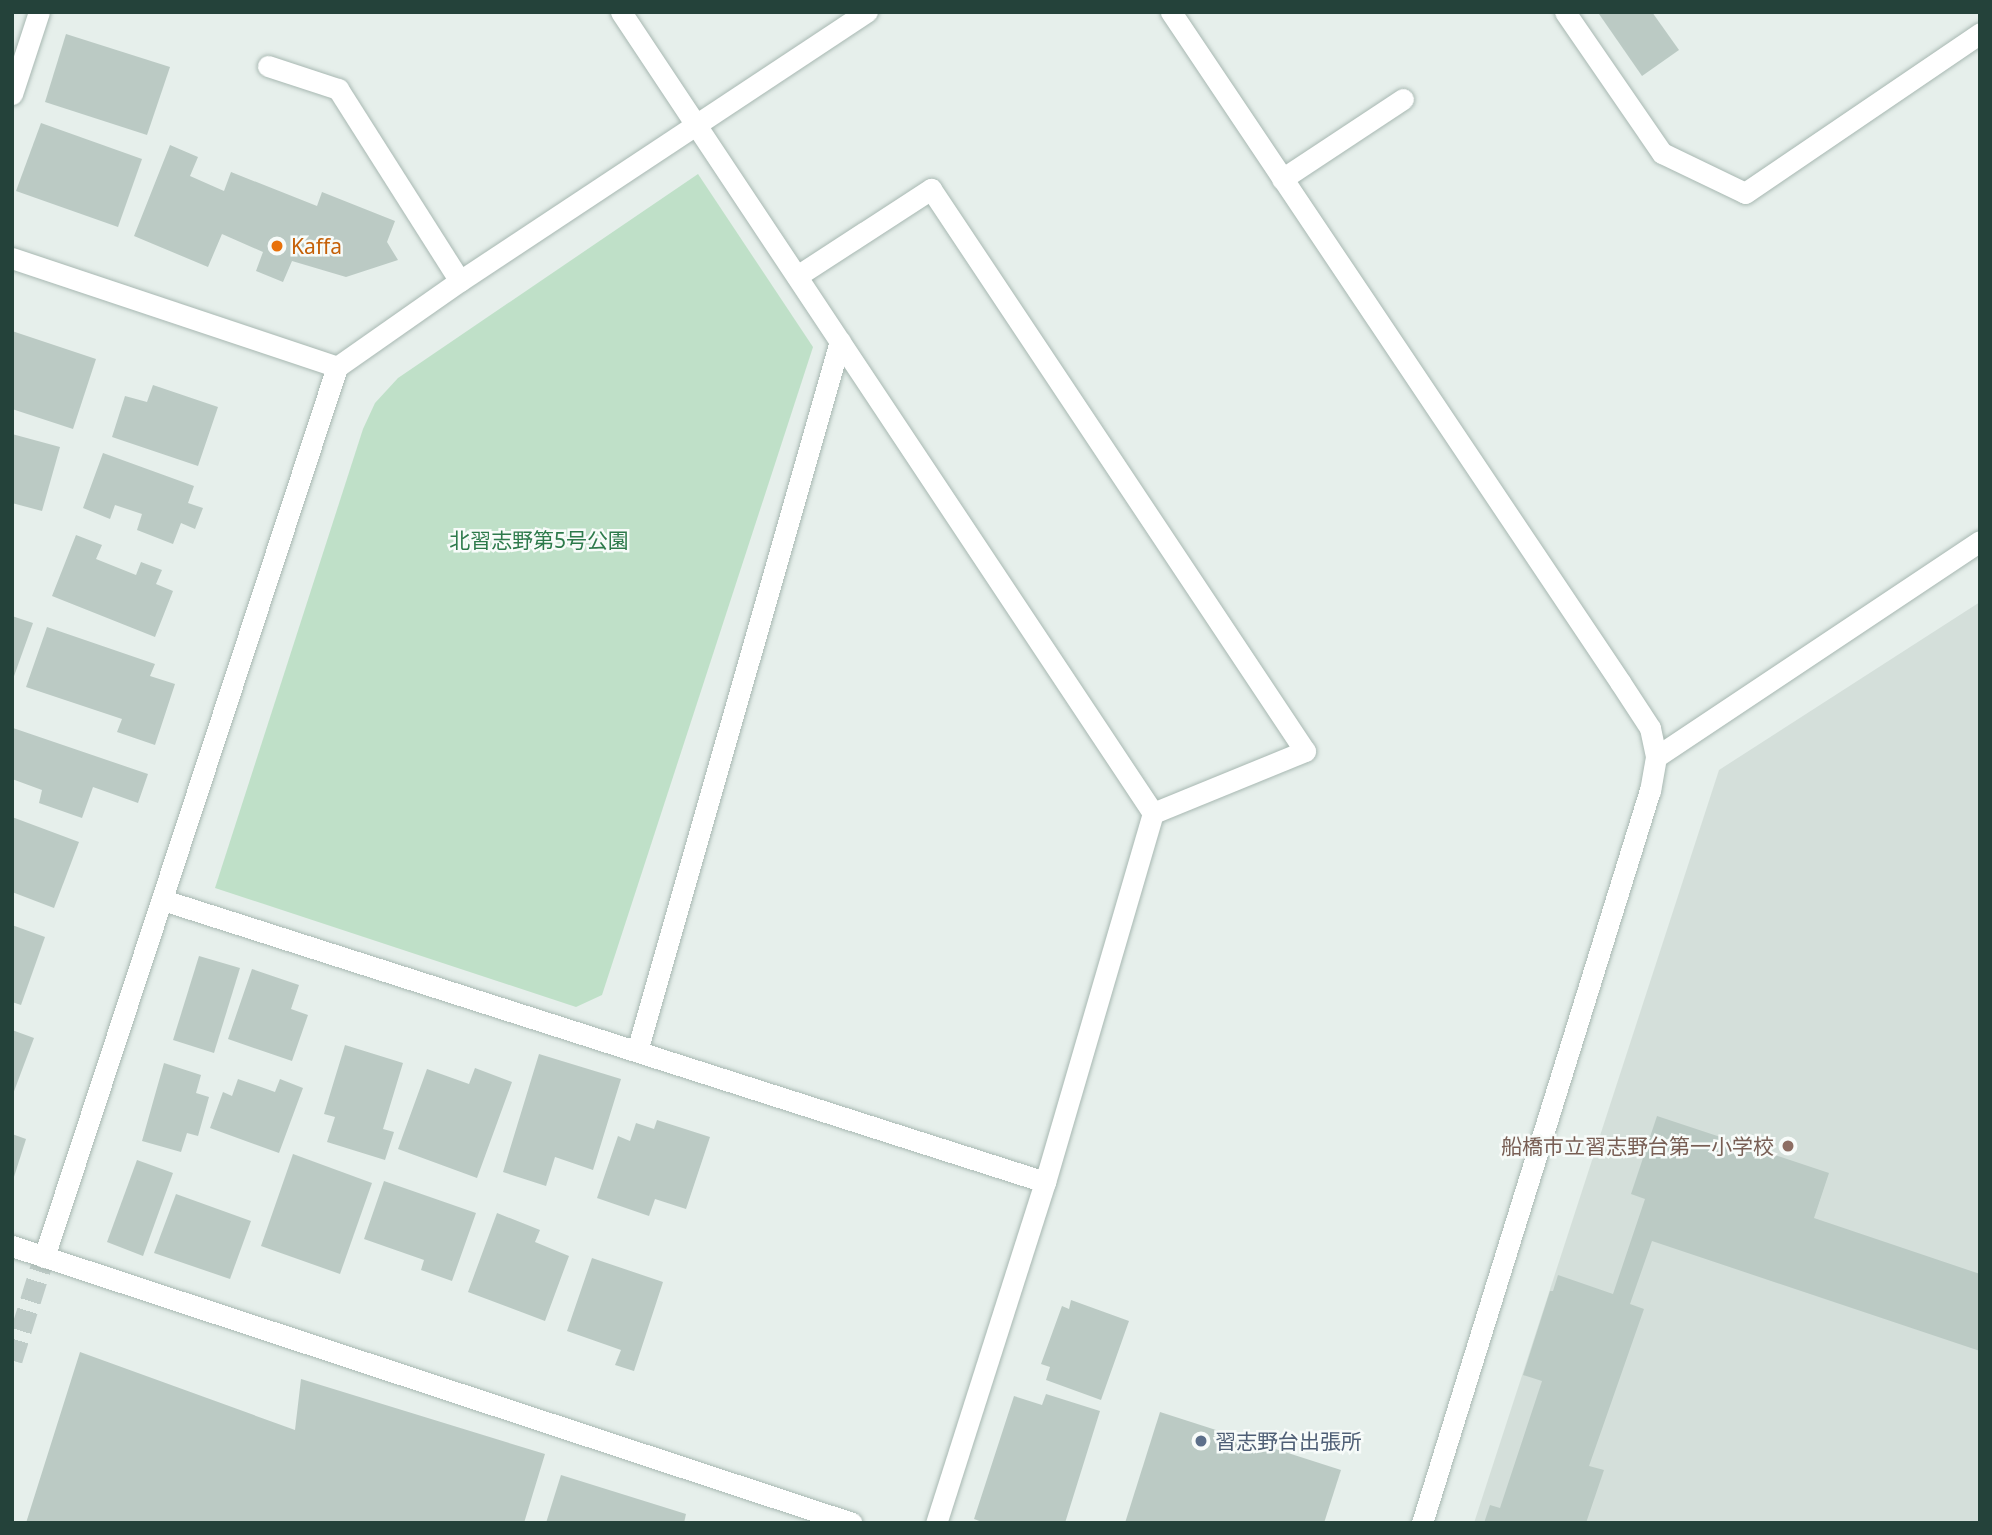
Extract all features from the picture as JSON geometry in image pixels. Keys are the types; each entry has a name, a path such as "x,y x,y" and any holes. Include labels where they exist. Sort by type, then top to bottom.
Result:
{"street":[{"path":"12,94 38,12"},
{"path":"621,12 1153,813 1045,1182 936,1523"},
{"path":"44,1257 337,367 460,281 867,12"},
{"path":"1171,12 1650,728 1656,757 1650,790 1422,1523"},
{"path":"1565,12 1662,153 1745,193 1980,33"},
{"path":"268,66 338,89 460,281"},
{"path":"1282,178 1403,99"},
{"path":"797,276 931,189 1305,751 1153,813"},
{"path":"12,258 337,367"},
{"path":"637,1051 840,341"},
{"path":"1656,757 1980,541"},
{"path":"163,901 1045,1182"},
{"path":"12,1246 852,1523"}],"shaded area":[{"name":"船橋市立習志野台第一小学校","path":"1980,602 1980,1523 1474,1523 1719,770"}],"green space":[{"name":"北習志野第5号公園","path":"698,174 813,347 602,995 576,1007 215,888 363,429 375,403 398,378"}],"building":[{"path":"1652,12 1679,50 1642,76 1599,14"},
{"path":"66,34 170,67 147,135 45,102"},
{"path":"41,123 142,159 118,227 16,191"},
{"path":"170,145 198,157 190,176 224,191 231,172 317,206 322,192 395,221 387,242 398,260 346,277 292,261 283,282 256,271 263,252 222,234 208,267 134,236"},
{"path":"12,331 96,359 73,429 12,409"},
{"path":"153,385 218,407 198,466 112,437 125,396 147,402"},
{"path":"12,434 60,447 42,511 12,503"},
{"path":"103,453 194,486 188,503 203,508 195,529 181,523 173,544 137,530 142,514 115,505 110,519 83,508"},
{"path":"76,535 102,545 96,559 136,575 141,562 162,570 156,584 173,591 155,637 52,596"},
{"path":"12,616 33,623 13,679 12,679"},
{"path":"47,627 155,664 150,676 175,684 155,745 117,732 122,719 26,687"},
{"path":"13,728 148,774 138,803 93,787 82,818 39,803 42,790 12,779"},
{"path":"12,817 79,842 54,908 12,892"},
{"path":"12,925 45,937 21,1005 12,1002"},
{"path":"199,956 240,968 214,1053 173,1040"},
{"path":"252,969 299,985 291,1009 308,1015 292,1061 228,1039"},
{"path":"12,1030 34,1038 13,1094 12,1094"},
{"path":"345,1045 403,1063 383,1129 394,1132 385,1160 327,1142 335,1117 324,1114"},
{"path":"539,1054 621,1079 593,1170 555,1157 546,1186 503,1172"},
{"path":"164,1063 201,1075 196,1093 209,1097 198,1136 187,1133 181,1152 142,1141"},
{"path":"475,1068 512,1082 477,1178 398,1149 427,1069 469,1084"},
{"path":"238,1079 275,1092 280,1079 303,1088 279,1153 210,1128 223,1092 232,1096"},
{"path":"1657,1116 1829,1173 1814,1218 1980,1274 1980,1351 1652,1241 1630,1304 1644,1309 1589,1466 1604,1470 1586,1523 1484,1523 1490,1505 1500,1508 1542,1381 1523,1375 1550,1291 1553,1291 1558,1275 1613,1294 1645,1199 1631,1194"},
{"path":"657,1120 710,1137 686,1209 655,1199 649,1216 597,1198 618,1136 630,1141 636,1123 654,1129"},
{"path":"12,1134 26,1139 13,1180 12,1180"},
{"path":"293,1154 372,1183 340,1274 261,1246"},
{"path":"137,1160 173,1173 143,1256 107,1242"},
{"path":"384,1181 476,1213 452,1281 421,1270 424,1260 364,1239"},
{"path":"176,1194 251,1221 230,1279 154,1253"},
{"path":"497,1213 540,1230 535,1242 569,1256 545,1321 468,1292"},
{"path":"592,1258 663,1282 634,1371 615,1365 621,1350 567,1331"},
{"path":"1071,1300 1129,1321 1101,1400 1046,1380 1050,1367 1041,1364 1062,1306 1069,1309"},
{"path":"80,1352 295,1430 301,1379 545,1454 524,1523 26,1523"},
{"path":"1046,1394 1100,1411 1065,1523 985,1523 974,1519 1014,1396 1042,1405"},
{"name":"習志野台出張所","path":"1160,1412 1341,1470 1324,1523 1125,1523"},
{"path":"561,1475 686,1514 684,1523 546,1523"}],"tunnel":[{"path":"12,1360 44,1257"}],"place":[{"name":"Kaffa","path":"277,246"},
{"name":"船橋市立習志野台第一小学校","path":"1788,1146"},
{"name":"習志野台出張所","path":"1201,1441"}]}
